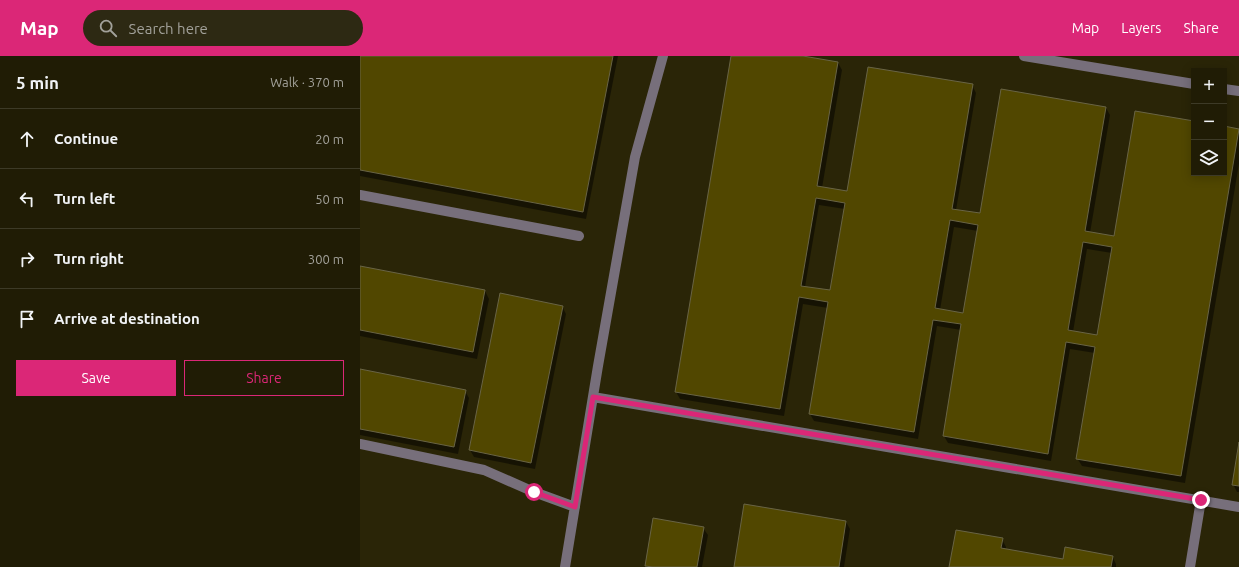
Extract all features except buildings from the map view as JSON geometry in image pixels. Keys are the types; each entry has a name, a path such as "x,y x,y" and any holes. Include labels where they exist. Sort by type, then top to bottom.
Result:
{"street":[{"path":"565,567 635,157 663,56"},
{"path":"1024,56 1191,84"},
{"path":"1227,89 1239,91"},
{"path":"360,195 579,236"},
{"path":"593,397 1239,507"},
{"path":"360,444 484,470 534,492 575,507"},
{"path":"1190,567 1201,500"}],"route":[{"path":"534,492 575,507 593,397 1201,500"}]}
